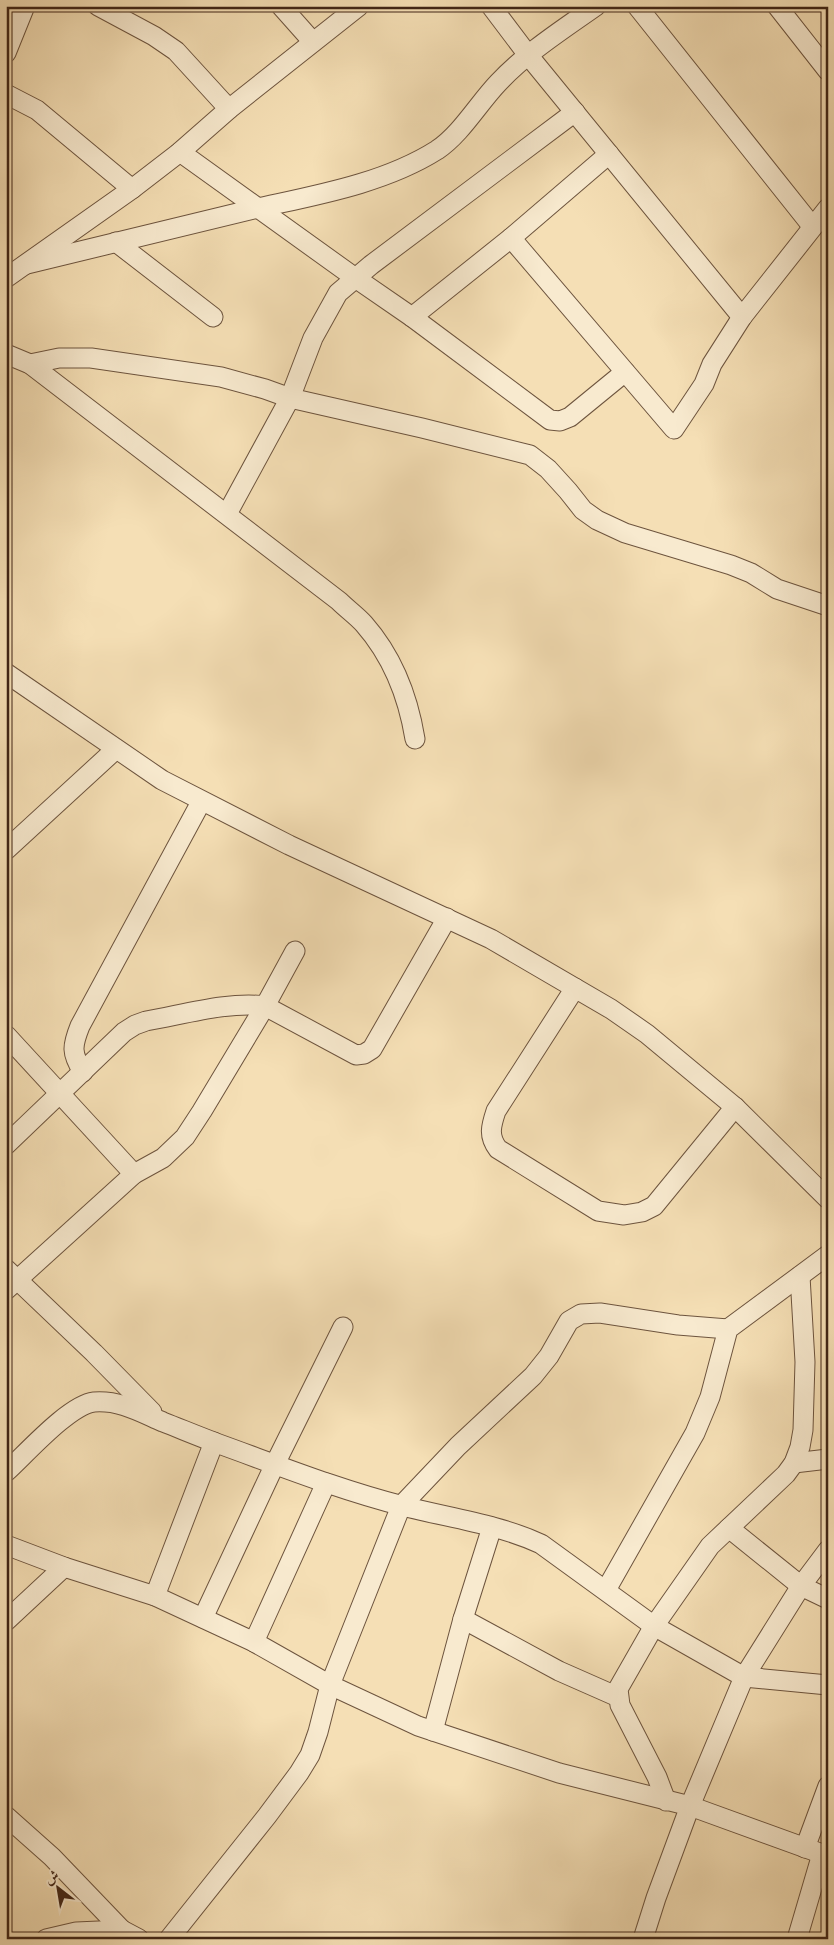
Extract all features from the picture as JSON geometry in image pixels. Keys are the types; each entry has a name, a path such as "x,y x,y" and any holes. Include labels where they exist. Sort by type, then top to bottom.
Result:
{"street":[{"path":"6,53 26,6"},
{"path":"98,6 154,36 176,51 228,109"},
{"path":"281,6 313,42"},
{"path":"6,278 180,152 228,109 359,6"},
{"path":"491,6 528,55 742,317"},
{"path":"27,264 259,208 332,193 413,163 438,149 460,129 497,83 528,55 596,6"},
{"path":"637,6 812,226"},
{"path":"777,6 828,71"},
{"path":"6,94 37,110 132,188"},
{"path":"227,514 290,398 314,338 338,293 354,278 575,112"},
{"path":"180,152 354,278 412,317 550,420 560,421 570,417 625,372"},
{"path":"412,317 511,238 609,154"},
{"path":"511,238 674,429 704,384 712,364 742,317 828,208"},
{"path":"116,242 213,318"},
{"path":"6,354 30,364 227,514 309,580 339,601 364,624 386,653 400,682 410,712 415,738"},
{"path":"30,364 59,358 92,358 221,377 290,398 530,455 548,469 583,510 597,520 625,533 731,565 751,573 777,589 828,606"},
{"path":"6,673 162,780 201,802 491,939 611,1009 647,1034 735,1107 828,1199"},
{"path":"6,850 116,749"},
{"path":"83,1072 75,1059 73,1048 80,1026 201,802"},
{"path":"6,1145 124,1032 146,1021 252,1004 265,1006 356,1055 364,1054 372,1049 446,918"},
{"path":"160,1421 94,1353 10,1279 134,1174 163,1158 185,1137 265,1006 295,951"},
{"path":"575,988 496,1111 490,1135 498,1149 598,1211 624,1215 642,1212 654,1206 735,1107"},
{"path":"6,1035 134,1174"},
{"path":"606,1590 695,1433 710,1397 728,1329 828,1255"},
{"path":"666,1800 657,1777 620,1705 618,1689 654,1626 710,1546 786,1474 794,1463 800,1447 803,1430 804,1362 800,1276"},
{"path":"169,1939 299,1773 310,1755 330,1684 401,1506 458,1446 533,1376 549,1356 569,1321 581,1314 600,1313 678,1325 728,1329"},
{"path":"203,1618 274,1464 343,1327"},
{"path":"6,1472 63,1418 78,1408 92,1403 108,1402 133,1408 160,1421 214,1442 326,1483 401,1506 521,1534 541,1544 654,1626 744,1677 828,1685"},
{"path":"155,1596 214,1442"},
{"path":"794,1463 828,1459"},
{"path":"254,1642 326,1483"},
{"path":"434,1732 462,1619 492,1527"},
{"path":"729,1528 801,1586 828,1599"},
{"path":"6,1545 64,1567 155,1596 254,1642 330,1684 418,1726 559,1773 690,1806 818,1853"},
{"path":"643,1939 690,1806 744,1677 801,1586 828,1550"},
{"path":"6,1621 64,1567"},
{"path":"462,1619 559,1671 618,1697"},
{"path":"797,1939 818,1853 828,1786"},
{"path":"6,1816 52,1857 122,1930 140,1939"},
{"path":"46,1939 76,1932 122,1930"}]}
